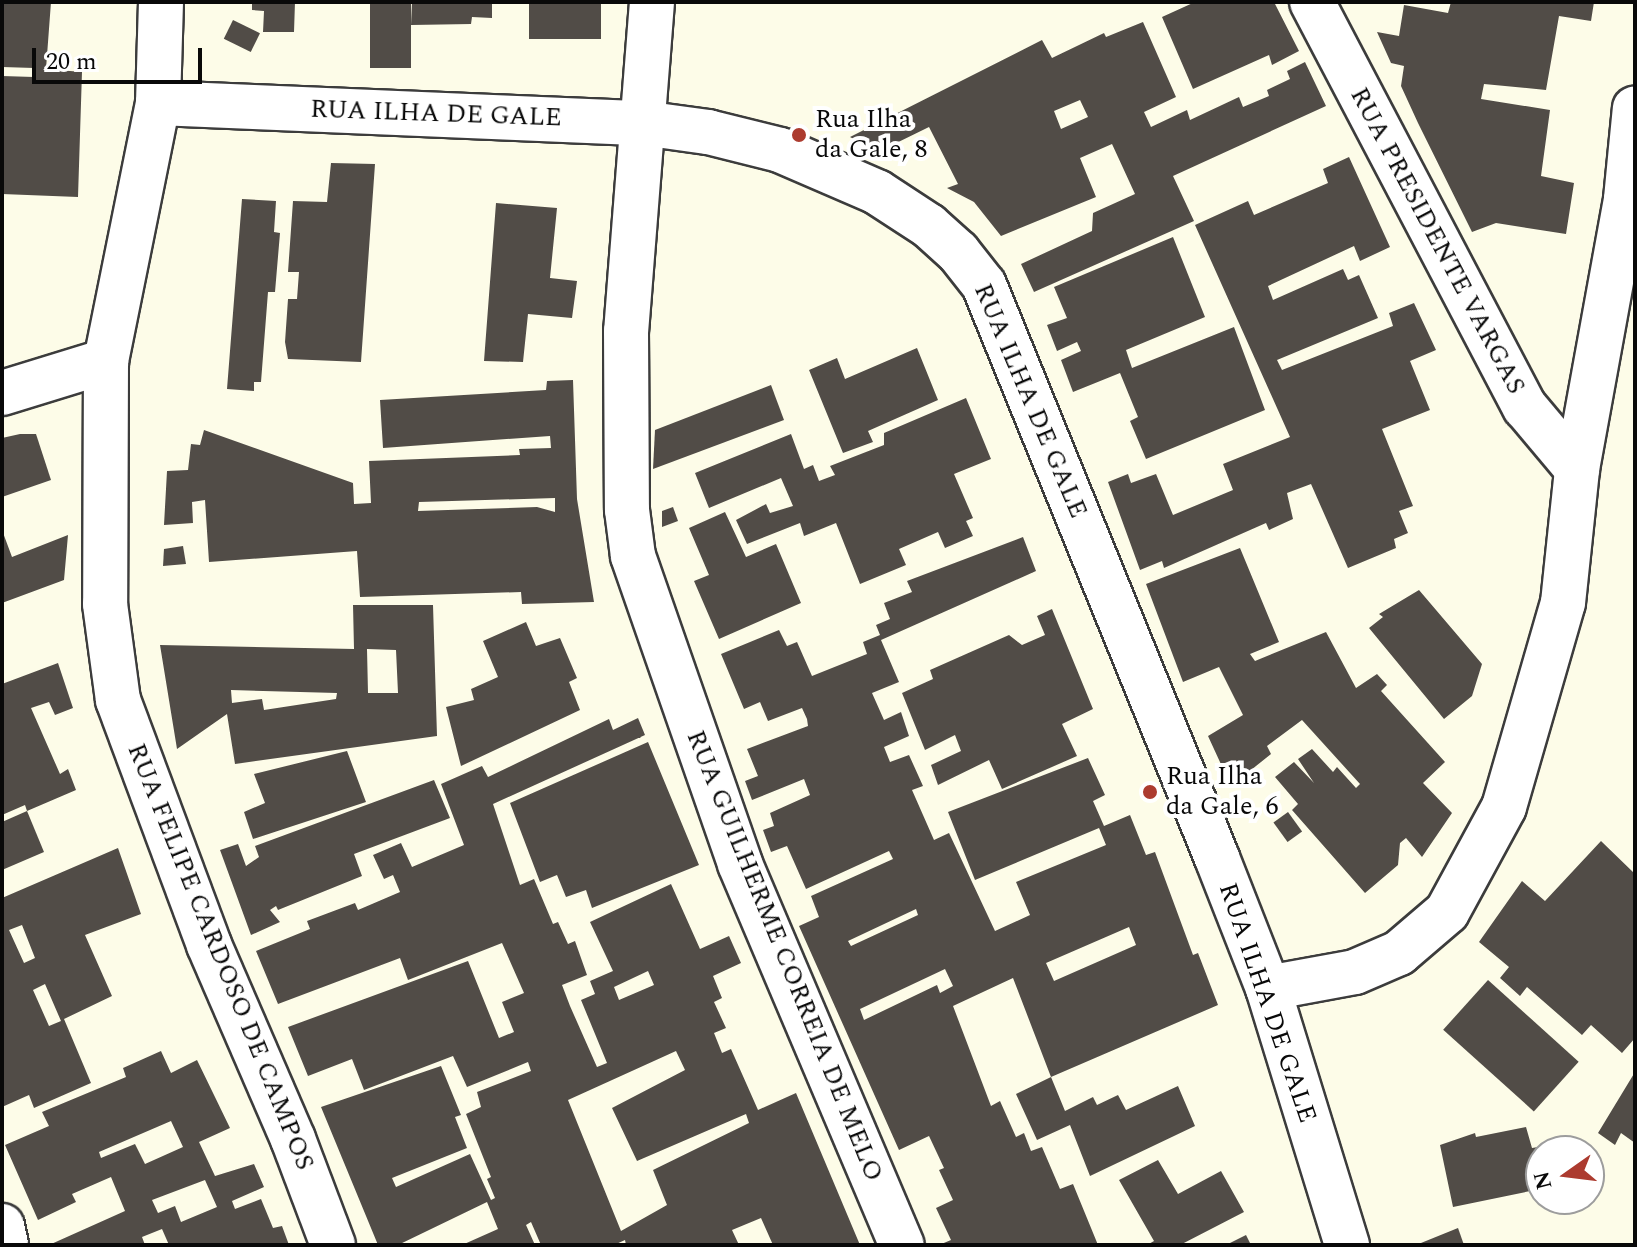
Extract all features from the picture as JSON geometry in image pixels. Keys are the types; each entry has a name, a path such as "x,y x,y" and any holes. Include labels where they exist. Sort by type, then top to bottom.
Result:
{"street":[{"name":"RUA FELIPE CARDOSO DE CAMPOS","path":"161,2 158,103 106,361 105,604 118,700 209,945 293,1139 333,1245"},
{"name":"RUA GUILHERME CORREIA DE MELO","path":"652,2 626,331 627,510 633,556 740,864 902,1245"},
{"name":"RUA PRESIDENTE VARGAS","path":"1312,2 1525,407 1577,469"},
{"name":"RUA ILHA DE GALE","path":"158,103 642,123 780,150 877,192 929,226 984,285 1268,988 1347,1245"},
{"path":"1268,988 1355,972 1399,953 1447,912 1504,807 1563,603 1577,469 1630,200 1635,108"},
{"path":"2,393 106,361"},
{"path":"2,1226 6,1245"}],"building":[{"path":"2,2 51,2 46,69 82,72 78,197 2,194 2,76 34,77 34,68 2,67"},
{"path":"252,2 295,2 294,32 263,32 264,11 252,10"},
{"path":"370,2 411,2 411,68 370,68"},
{"path":"412,2 492,2 492,18 472,17 471,24 411,25"},
{"path":"529,2 601,2 601,39 529,39"},
{"path":"1195,2 1274,2 1299,51 1272,65 1269,55 1193,89 1162,17"},
{"path":"1451,2 1594,2 1591,21 1559,16 1546,90 1484,84 1481,99 1550,110 1541,176 1574,183 1566,234 1496,223 1472,232 1401,86 1404,66 1391,63 1377,32 1399,36 1404,5 1448,13"},
{"path":"233,20 260,33 251,52 224,39"},
{"path":"1143,22 1176,97 1144,112 1151,127 1187,110 1190,120 1239,97 1243,107 1269,96 1267,90 1290,79 1287,71 1305,62 1326,106 1173,176 1194,221 1034,292 1021,264 1092,231 1093,213 1135,194 1112,144 1080,158 1096,197 1001,236 974,202 947,188 958,184 929,127 878,152 850,137 1042,40 1052,58 1104,33 1106,37","holes":["1080,100 1088,117 1061,129 1054,111"]},
{"path":"1349,157 1390,247 1360,261 1354,246 1268,286 1273,300 1343,269 1348,280 1359,275 1378,318 1277,360 1282,370 1393,326 1389,313 1414,303 1436,350 1410,361 1430,410 1382,429 1413,506 1399,511 1408,533 1394,539 1396,548 1348,568 1311,484 1287,493 1293,519 1269,530 1266,523 1164,568 1162,561 1140,570 1108,482 1128,474 1131,483 1156,474 1173,515 1233,490 1223,464 1290,437 1195,225 1248,201 1254,215 1328,183 1323,169"},
{"path":"331,163 375,164 361,362 288,359 285,342 288,299 297,299 299,272 288,272 293,201 327,202"},
{"path":"242,199 276,201 274,232 280,233 275,292 268,292 261,382 254,382 254,391 227,389"},
{"path":"496,203 557,208 550,278 577,281 572,318 528,314 523,362 484,361"},
{"path":"1173,237 1205,317 1126,350 1132,368 1234,327 1265,410 1146,459 1130,421 1138,417 1120,373 1073,392 1061,360 1081,351 1077,342 1057,351 1047,325 1067,318 1054,287"},
{"path":"917,348 938,400 868,431 873,442 843,453 809,370 837,358 845,379"},
{"path":"573,380 577,499 594,602 522,604 521,592 360,597 357,551 209,562 205,500 192,502 193,523 164,525 167,471 188,470 191,444 200,445 204,430 353,483 354,504 371,503 369,461 520,455 519,449 551,448 550,436 383,448 380,400 546,390 547,381","holes":["555,498 555,512 537,507 418,511 419,502"]},
{"path":"771,385 784,420 653,469 655,430"},
{"path":"966,398 991,459 954,474 973,518 966,521 973,536 945,548 938,532 899,549 906,565 860,584 836,523 804,536 800,523 747,544 736,520 766,504 770,513 793,506 781,478 709,508 695,473 791,434 804,469 813,465 819,481 835,475 830,466 884,445 884,433"},
{"path":"36,434 51,480 2,497 2,438"},
{"path":"673,507 678,521 662,527 662,511"},
{"path":"725,512 746,557 776,544 801,603 719,639 694,581 709,575 689,528"},
{"path":"2,530 12,557 68,535 64,580 2,603"},
{"path":"1023,537 1036,571 881,640 899,682 872,693 884,720 901,712 909,736 884,747 890,762 909,755 923,786 912,790 934,840 949,833 995,931 1030,915 1016,882 1106,845 1099,828 975,880 948,812 1088,758 1105,795 1093,801 1104,826 1130,815 1146,855 1155,852 1193,955 1198,953 1218,1005 1051,1077 1013,978 953,1006 991,1106 1000,1101 1016,1137 1024,1133 1031,1151 1042,1147 1060,1189 1073,1184 1098,1245 939,1245 951,1240 936,1208 953,1200 939,1170 944,1168 929,1136 899,1150 799,926 819,917 811,896 893,859 889,851 806,889 787,846 771,852 763,830 774,826 770,813 810,795 804,779 752,800 745,781 758,776 747,749 808,726 807,719 802,708 768,721 760,702 744,709 721,654 779,630 787,646 797,642 812,676 867,654 863,642 880,635 876,625 890,619 884,603 912,592 907,581","holes":["916,909 918,915 851,946 848,941","1129,927 1136,945 1054,981 1046,963","945,969 953,986 940,993 937,985 864,1020 860,1009"]},
{"path":"183,546 186,564 163,566 164,549"},
{"path":"1240,548 1279,642 1250,654 1255,661 1326,632 1356,688 1377,674 1387,685 1381,691 1445,762 1423,783 1452,813 1422,857 1406,838 1400,843 1398,865 1365,893 1292,810 1298,804 1275,777 1294,762 1314,783 1298,759 1312,749 1333,772 1337,767 1356,788 1360,784 1302,720 1267,746 1271,754 1231,786 1208,736 1243,715 1219,667 1183,682 1146,584"},
{"path":"1419,590 1482,664 1472,696 1444,719 1369,628 1383,617 1379,614"},
{"path":"353,605 433,605 437,736 235,764 227,714 177,749 160,645 354,649","holes":["367,649 396,650 398,693 368,693","231,690 337,693 336,699 264,710 262,699 232,703"]},
{"path":"1052,609 1093,709 1062,724 1077,756 1002,789 989,760 938,785 931,765 961,751 955,735 925,750 902,693 933,679 930,670 1009,635 1022,645 1045,635 1037,616"},
{"path":"526,622 536,646 560,638 577,678 569,682 580,710 461,766 446,707 474,700 471,689 498,677 483,641"},
{"path":"58,663 73,708 55,715 49,702 31,708 60,774 68,769 76,790 27,811 25,805 2,815 2,684"},
{"path":"638,718 645,735 493,804 520,885 534,879 553,924 558,922 568,944 575,941 587,975 562,985 597,1067 607,1063 581,1000 595,994 590,981 613,971 590,922 671,884 700,949 729,936 741,963 713,976 722,998 714,1002 726,1028 714,1033 722,1053 731,1049 758,1110 796,1093 860,1245 773,1245 761,1218 732,1230 739,1245 626,1245 625,1240 614,1245 541,1245 531,1222 526,1225 535,1245 462,1245 498,1229 487,1202 398,1245 378,1245 321,1107 441,1066 461,1115 455,1117 467,1148 392,1178 396,1187 470,1154 491,1200 495,1198 487,1179 491,1177 466,1114 481,1107 477,1092 531,1071 528,1062 467,1087 453,1056 364,1090 352,1059 308,1076 288,1027 468,961 499,1038 514,1032 502,1002 524,993 502,943 408,980 400,958 278,1004 256,951 310,929 307,921 355,903 358,910 400,892 393,875 384,879 373,855 401,843 412,867 464,845 441,784 482,766 488,777 609,719 613,730","holes":["648,971 654,985 619,1000 614,987","676,1051 685,1070 612,1108 637,1161 746,1114 749,1123 653,1170 667,1205 621,1231 568,1100"]},
{"path":"648,742 699,865 592,908 586,890 566,897 557,875 540,882 510,803"},
{"path":"347,751 366,802 253,839 244,812 265,803 254,774"},
{"path":"434,780 450,818 354,854 362,876 278,910 276,906 270,910 280,922 251,935 220,850 238,844 246,866 259,857 255,846"},
{"path":"27,811 44,852 2,870 2,822"},
{"path":"1288,812 1302,831 1288,842 1273,823"},
{"path":"1601,841 1635,874 1635,1038 1622,1053 1591,1025 1582,1035 1527,987 1520,996 1500,978 1509,967 1479,942 1522,881 1545,901"},
{"path":"118,848 141,914 85,935 112,996 64,1019 91,1083 34,1108 29,1095 2,1107 2,898","holes":["22,925 35,958 24,963 9,930","45,984 61,1021 49,1026 33,990"]},
{"path":"1488,980 1579,1062 1534,1111 1443,1030"},
{"path":"161,1051 171,1073 197,1060 230,1128 199,1142 215,1176 254,1164 264,1187 232,1201 235,1209 261,1199 273,1228 282,1226 289,1245 169,1245 162,1229 142,1237 145,1245 49,1245 125,1211 111,1177 72,1194 76,1202 38,1220 5,1145 49,1126 42,1112 126,1077 123,1068","holes":["171,1121 183,1147 145,1164 135,1144 101,1158 99,1152","205,1180 217,1207 181,1222 175,1206 158,1213 152,1200"]},
{"path":"1635,1072 1635,1143 1621,1133 1615,1145 1605,1135 1598,1133"},
{"path":"1051,1077 1065,1111 1093,1097 1097,1105 1118,1095 1126,1110 1178,1086 1195,1126 1090,1176 1070,1125 1037,1140 1016,1094"},
{"path":"1526,1127 1528,1135 1525,1135 1525,1192 1453,1207 1440,1145 1475,1133 1476,1137"},
{"path":"1158,1160 1178,1194 1221,1171 1244,1212 1180,1245 1147,1245 1154,1241 1119,1180"},
{"path":"1458,1228 1464,1245 1416,1245"},
{"path":"1246,1235 1251,1245 1226,1245"}],"place":[{"name":"Rua Ilha da Gale, 8","path":"799,135"},
{"name":"Rua Ilha da Gale, 6","path":"1150,792"}]}
